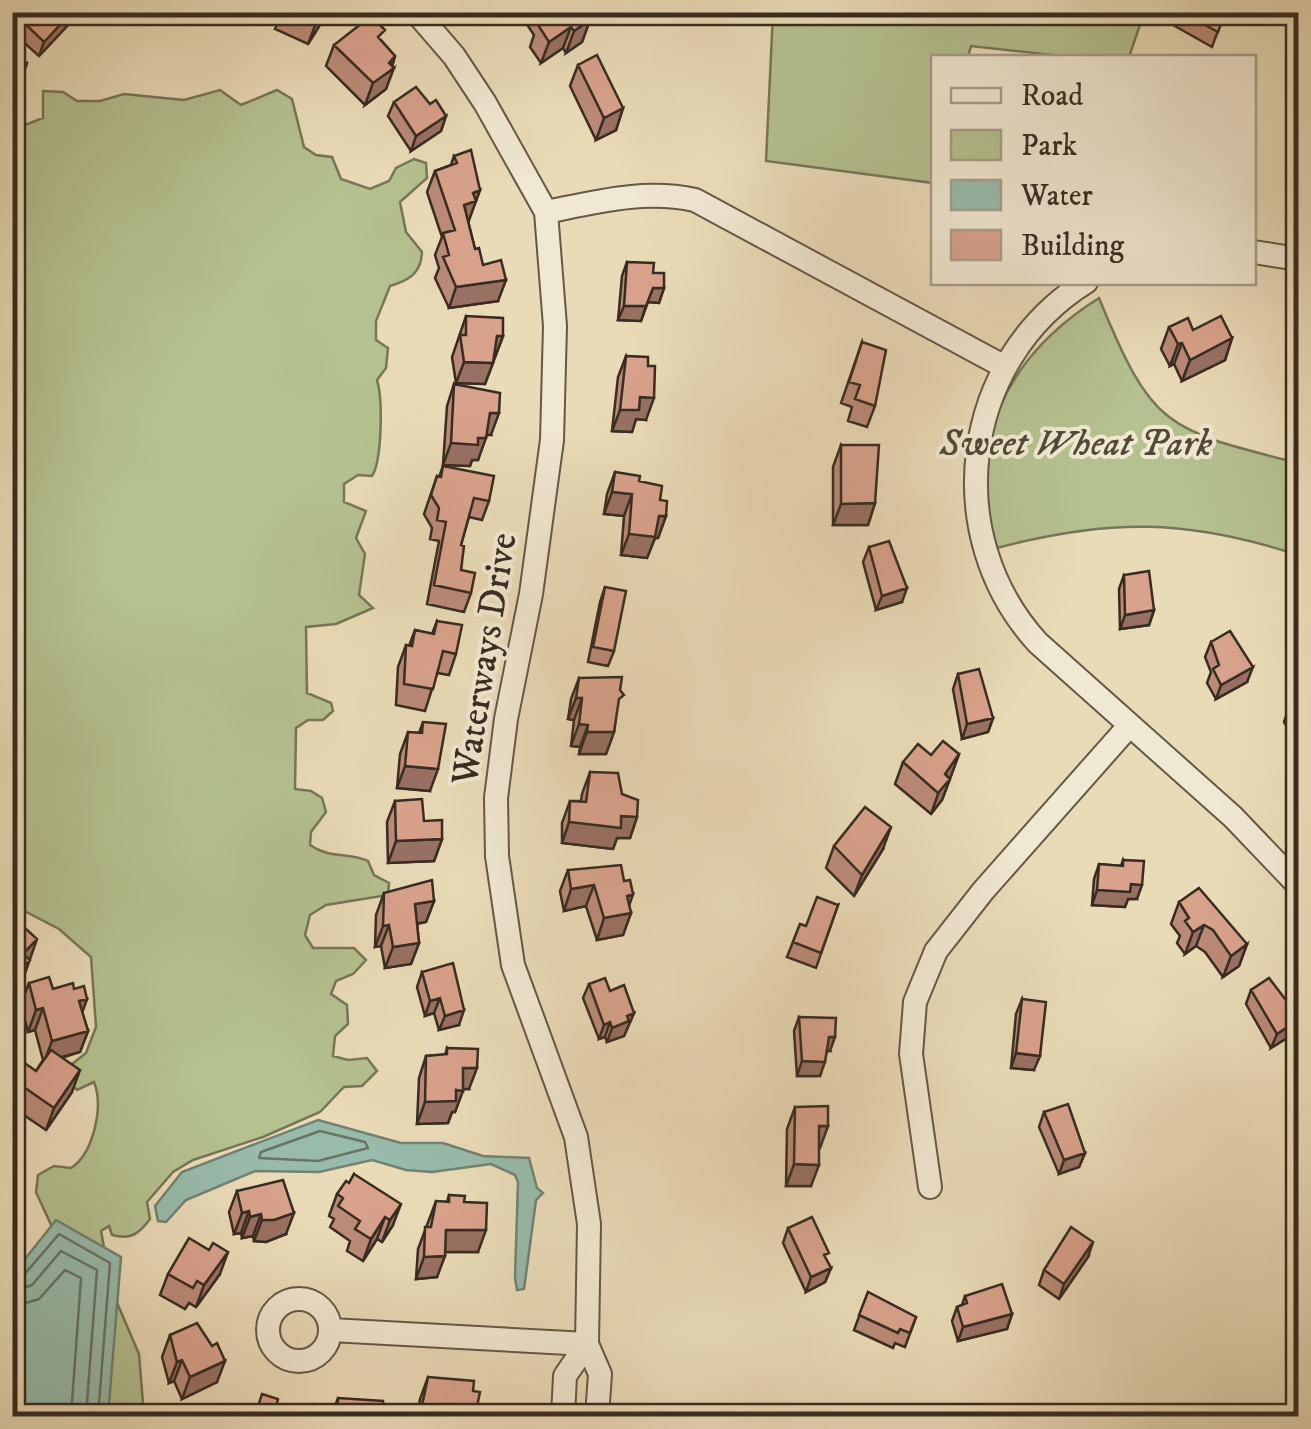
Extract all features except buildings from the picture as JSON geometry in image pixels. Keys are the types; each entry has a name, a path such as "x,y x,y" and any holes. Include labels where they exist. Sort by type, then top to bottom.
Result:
{"street":[{"name":"Waterways Drive","path":"416,12 454,56 485,102 546,212 555,334 552,440 531,594 502,743 496,798 497,856 513,965 576,1137 589,1224 587,1344 600,1374 598,1416"},
{"path":"546,212 632,196 695,200 1003,366"},
{"path":"1256,252 1298,258"},
{"path":"1082,285 1038,321 1003,366 985,413 976,455 975,496 984,548 1004,595 1027,631 1233,817 1298,885"},
{"path":"930,1187 912,1054 915,1002 936,951 983,890 1130,726"},
{"path":"330,1330 587,1344"},
{"name":"Waterways Drive","path":"563,1416 565,1376 587,1344"}],"green space":[{"path":"773,12 1144,13 1130,55 1053,55 971,46 969,55 931,55 931,183 766,161"},
{"path":"220,90 241,105 277,90 292,99 304,147 316,155 332,157 341,179 370,189 389,181 396,168 414,159 426,163 427,178 400,202 406,232 422,252 419,265 409,278 390,286 376,321 376,340 388,348 386,368 377,380 378,457 372,476 358,475 344,484 344,502 366,511 356,538 365,554 359,595 373,608 336,624 306,627 307,693 331,703 333,711 323,720 308,720 296,728 295,789 311,791 322,798 326,812 311,832 310,845 368,861 374,875 389,883 388,895 326,905 310,915 305,935 313,948 354,948 366,960 353,974 336,981 331,994 347,1005 348,1024 335,1036 333,1056 348,1060 367,1058 377,1071 362,1086 344,1087 320,1112 263,1137 193,1160 173,1172 147,1202 150,1219 134,1234 112,1235 109,1226 101,1231 112,1291 139,1354 144,1416 76,1416 57,1238 36,1192 38,1175 54,1166 71,1168 91,1141 98,1104 94,1082 77,1090 65,1079 67,1068 86,1053 96,1027 91,957 59,929 13,905 12,130 43,118 43,91 63,92 77,101 100,101 124,94 184,100"},
{"name":"Sweet Wheat Park","path":"1099,298 1134,374 1150,399 1169,417 1219,442 1298,463 1298,555 1220,534 1148,527 1076,531 997,548 987,509 985,473 990,438 1001,405 1040,346"}],"water":[{"path":"318,1120 401,1143 443,1143 483,1156 529,1158 537,1188 543,1193 536,1200 524,1289 517,1290 515,1278 518,1182 515,1175 491,1164 432,1172 406,1170 372,1160 319,1172 255,1171 186,1200 166,1222 158,1221 155,1206 182,1172"},
{"path":"56,1220 121,1257 108,1416 13,1416 13,1274"}]}
